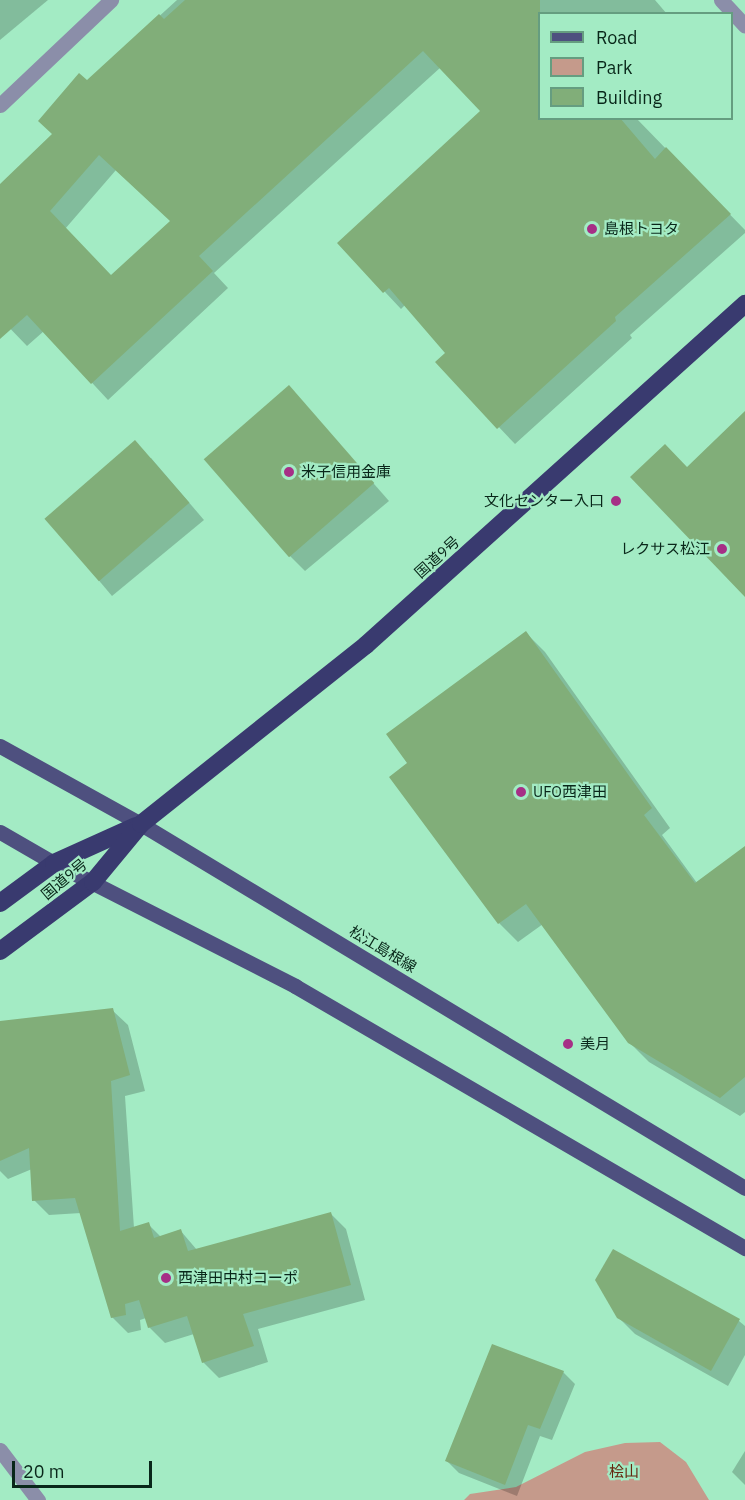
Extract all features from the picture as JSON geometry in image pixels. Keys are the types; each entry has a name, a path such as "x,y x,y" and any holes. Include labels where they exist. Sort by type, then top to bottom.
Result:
{"highway":[{"name":"国道9号","path":"0,951 93,882 141,824 366,645 745,304"},
{"name":"国道9号","path":"0,903 54,863 141,824"}],"main road":[{"name":"松江島根線","path":"0,746 141,824 745,1188"},
{"path":"0,832 54,863 295,986 745,1248"}],"street":[{"path":"0,105 111,0"},
{"path":"721,0 732,12"},
{"path":"733,13 745,26"},
{"path":"0,1450 38,1500"}],"green space":[{"name":"桧山","path":"660,1442 686,1462 709,1500 464,1500 470,1494 516,1487 585,1452 625,1443"}],"building":[{"name":"島根トヨタ","path":"185,0 540,0 538,120 622,120 655,159 666,147 731,214 615,317 616,321 497,429 435,362 445,353 389,288 383,293 337,243 480,111 423,51 199,256 213,271 91,384 27,315 0,339 0,184 52,134 38,121 79,73 87,80 159,14 164,19","holes":["99,155 170,221 111,275 50,211"]},
{"name":"米子信用金庫","path":"289,385 374,483 289,557 204,459"},
{"name":"レクサス松江","path":"745,411 745,597 630,477 665,444 687,467"},
{"path":"135,440 189,503 99,581 44,519"},
{"name":"UFO西津田","path":"526,631 652,808 644,815 695,883 745,846 745,1077 720,1098 628,1043 526,904 498,924 389,777 407,763 386,734"},
{"path":"113,1008 130,1075 111,1081 120,1231 149,1222 154,1238 181,1229 188,1251 331,1212 351,1285 243,1314 254,1346 202,1363 187,1316 148,1328 139,1300 125,1304 126,1315 111,1318 75,1198 32,1201 29,1148 0,1161 0,1021"},
{"path":"613,1249 740,1319 711,1371 617,1318 595,1280"},
{"path":"492,1344 564,1371 540,1429 528,1425 505,1485 445,1461"}],"place":[{"name":"島根トヨタ","path":"592,229"},
{"name":"米子信用金庫","path":"289,472"},
{"name":"文化センター入口","path":"616,501"},
{"name":"レクサス松江","path":"722,549"},
{"name":"UFO西津田","path":"521,792"},
{"name":"美月","path":"568,1044"},
{"name":"西津田中村コーポ","path":"166,1278"}]}
